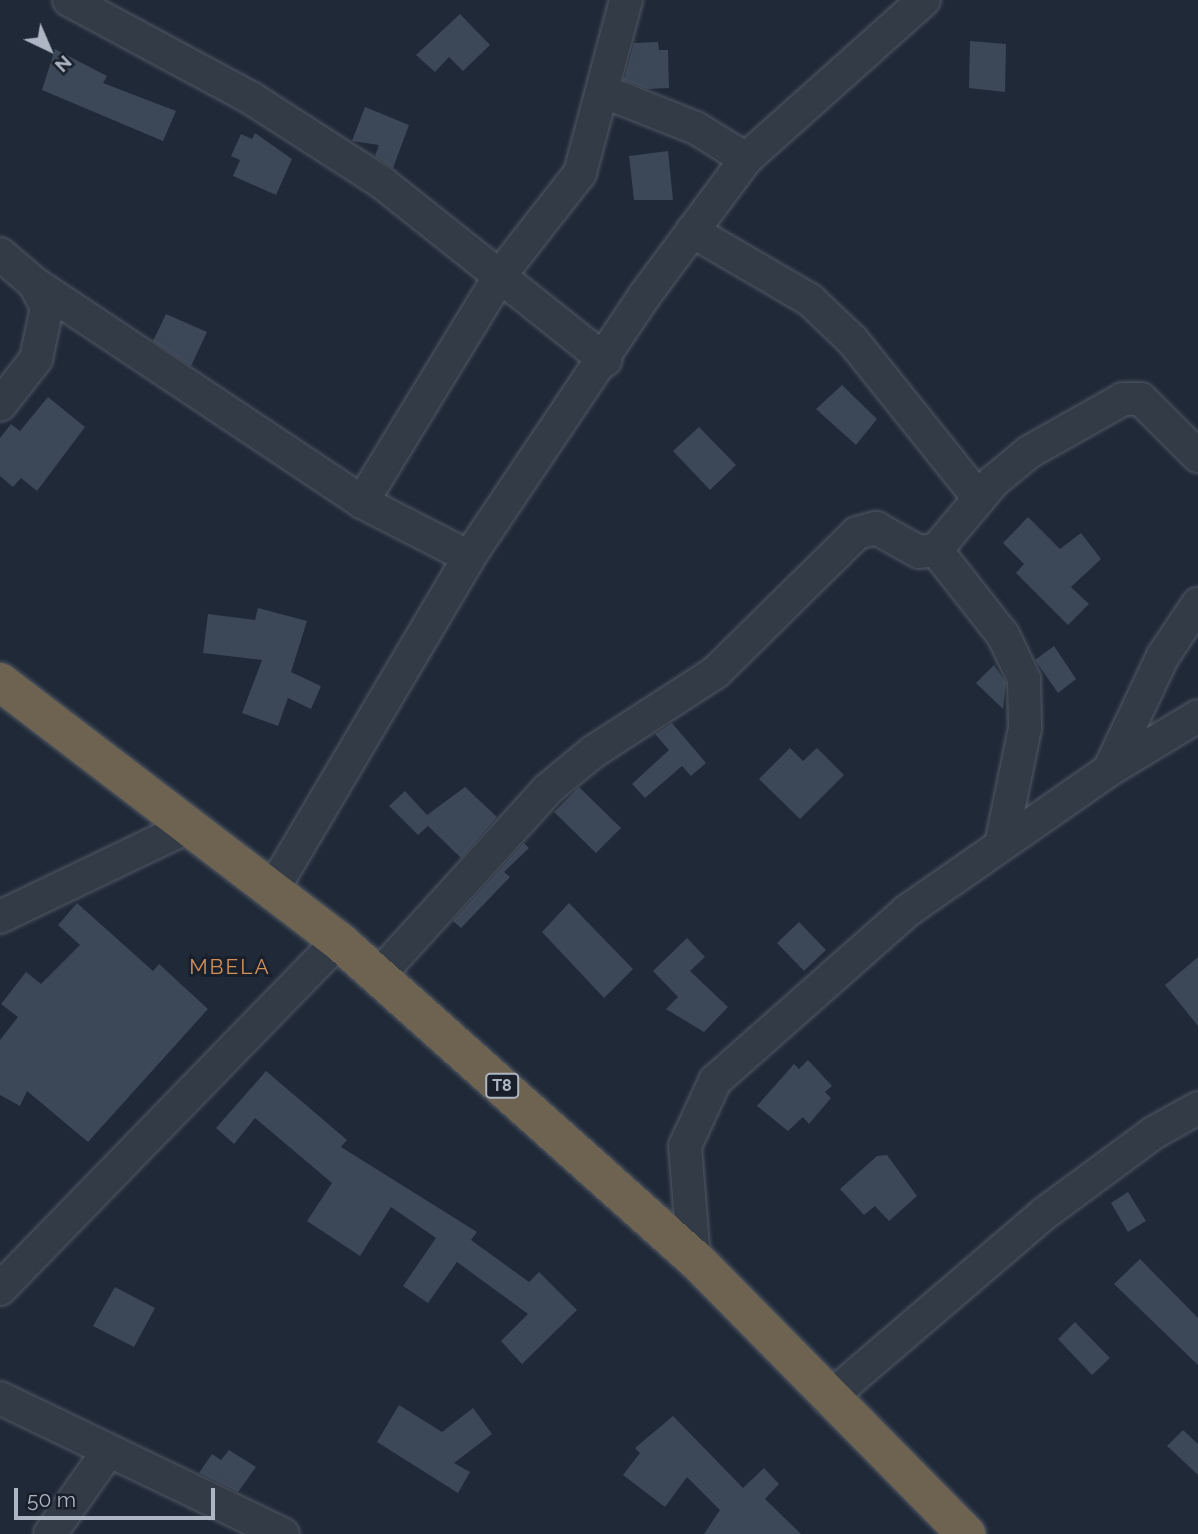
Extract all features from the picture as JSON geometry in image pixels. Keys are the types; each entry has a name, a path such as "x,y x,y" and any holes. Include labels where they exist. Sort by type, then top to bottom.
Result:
{"highway":[{"name":"T8","path":"0,682 339,941 694,1258 828,1399 966,1534"}],"street":[{"path":"69,0 262,104 380,181 605,360"},
{"path":"362,502 500,274 580,173 605,92 626,0"},
{"path":"273,889 469,557 692,231 746,159 924,0"},
{"path":"605,92 696,128 746,159"},
{"path":"692,231 819,308 853,341 979,498"},
{"path":"0,254 34,283 362,502 469,557"},
{"path":"0,404 36,359 46,334 47,307 34,283"},
{"path":"378,976 548,789 593,752 708,678 857,533 876,528 919,552 936,550 979,498 1030,452 1123,399 1141,399 1198,456"},
{"path":"936,550 1003,635 1024,679 1025,728 1001,845"},
{"path":"1109,770 1163,656 1198,604"},
{"path":"694,1258 685,1146 715,1081 908,911 1109,770 1198,716"},
{"path":"0,917 190,826"},
{"path":"0,1289 339,941"},
{"path":"828,1399 1045,1213 1198,1108"},
{"path":"0,1398 107,1453 283,1534"},
{"path":"50,1534 107,1453"}],"building":[{"path":"460,14 490,45 463,71 449,57 435,72 416,55"},
{"path":"970,41 1006,44 1005,92 969,88"},
{"path":"658,42 659,50 668,50 669,88 647,89 624,80 634,43"},
{"path":"55,49 107,76 103,83 176,111 163,141 42,90"},
{"path":"365,107 409,125 393,168 375,156 379,145 352,141"},
{"path":"255,133 292,159 276,195 233,176 240,160 231,156 241,134 252,139"},
{"path":"668,151 673,200 634,200 629,156"},
{"path":"166,314 207,332 191,366 153,341"},
{"path":"842,385 877,419 856,445 816,409"},
{"path":"48,397 85,427 37,491 21,478 13,487 0,476 0,438 11,424 20,431"},
{"path":"699,427 736,465 710,490 673,451"},
{"path":"1028,517 1060,549 1081,533 1101,559 1071,587 1089,604 1068,625 1016,573 1024,564 1003,543"},
{"path":"258,608 307,621 291,672 321,686 311,709 288,698 278,726 242,713 262,660 203,653 208,614 255,620"},
{"path":"1054,646 1076,679 1058,693 1035,660"},
{"path":"994,665 1006,683 1003,709 976,683"},
{"path":"672,723 706,763 691,776 682,766 645,798 632,784 669,750 655,734"},
{"path":"790,748 803,761 817,748 844,775 800,819 759,779"},
{"path":"465,787 497,817 461,858 428,826 418,835 389,806 405,791 427,815"},
{"path":"579,787 621,828 596,853 554,812"},
{"path":"524,843 529,848 504,872 510,877 461,928 453,921"},
{"path":"77,903 153,971 159,964 208,1009 88,1142 27,1091 20,1106 0,1095 0,1040 18,1017 1,1004 26,972 41,984 80,945 58,925"},
{"path":"569,903 633,969 604,998 542,932"},
{"path":"799,922 826,950 804,971 777,943"},
{"path":"687,938 705,957 690,971 728,1007 704,1032 666,1009 678,997 653,971"},
{"path":"1198,957 1198,1026 1165,985"},
{"path":"808,1060 832,1086 825,1092 831,1098 809,1124 803,1117 788,1131 757,1106 794,1064 799,1069"},
{"path":"266,1071 347,1140 341,1147 477,1232 471,1240 529,1282 539,1272 577,1310 522,1364 501,1341 528,1314 457,1262 428,1303 403,1286 436,1238 391,1207 360,1256 307,1221 332,1183 255,1118 234,1144 216,1128"},
{"path":"887,1155 917,1196 889,1221 875,1206 864,1215 840,1189 877,1156"},
{"path":"1128,1192 1146,1221 1128,1232 1111,1203"},
{"path":"1140,1259 1198,1318 1198,1365 1114,1284"},
{"path":"115,1287 155,1308 134,1347 93,1326"},
{"path":"1075,1322 1110,1358 1092,1375 1058,1339"},
{"path":"399,1405 442,1432 473,1408 492,1434 454,1463 470,1472 458,1493 377,1442"},
{"path":"673,1416 743,1488 764,1468 779,1484 765,1499 801,1534 704,1534 720,1510 687,1477 665,1507 623,1475 640,1453 635,1448"},
{"path":"1183,1430 1198,1444 1198,1475 1167,1446"},
{"path":"229,1450 256,1467 238,1492 199,1473 212,1454 221,1460"}],"district":[{"name":"MBELA","path":"230,967"}]}
